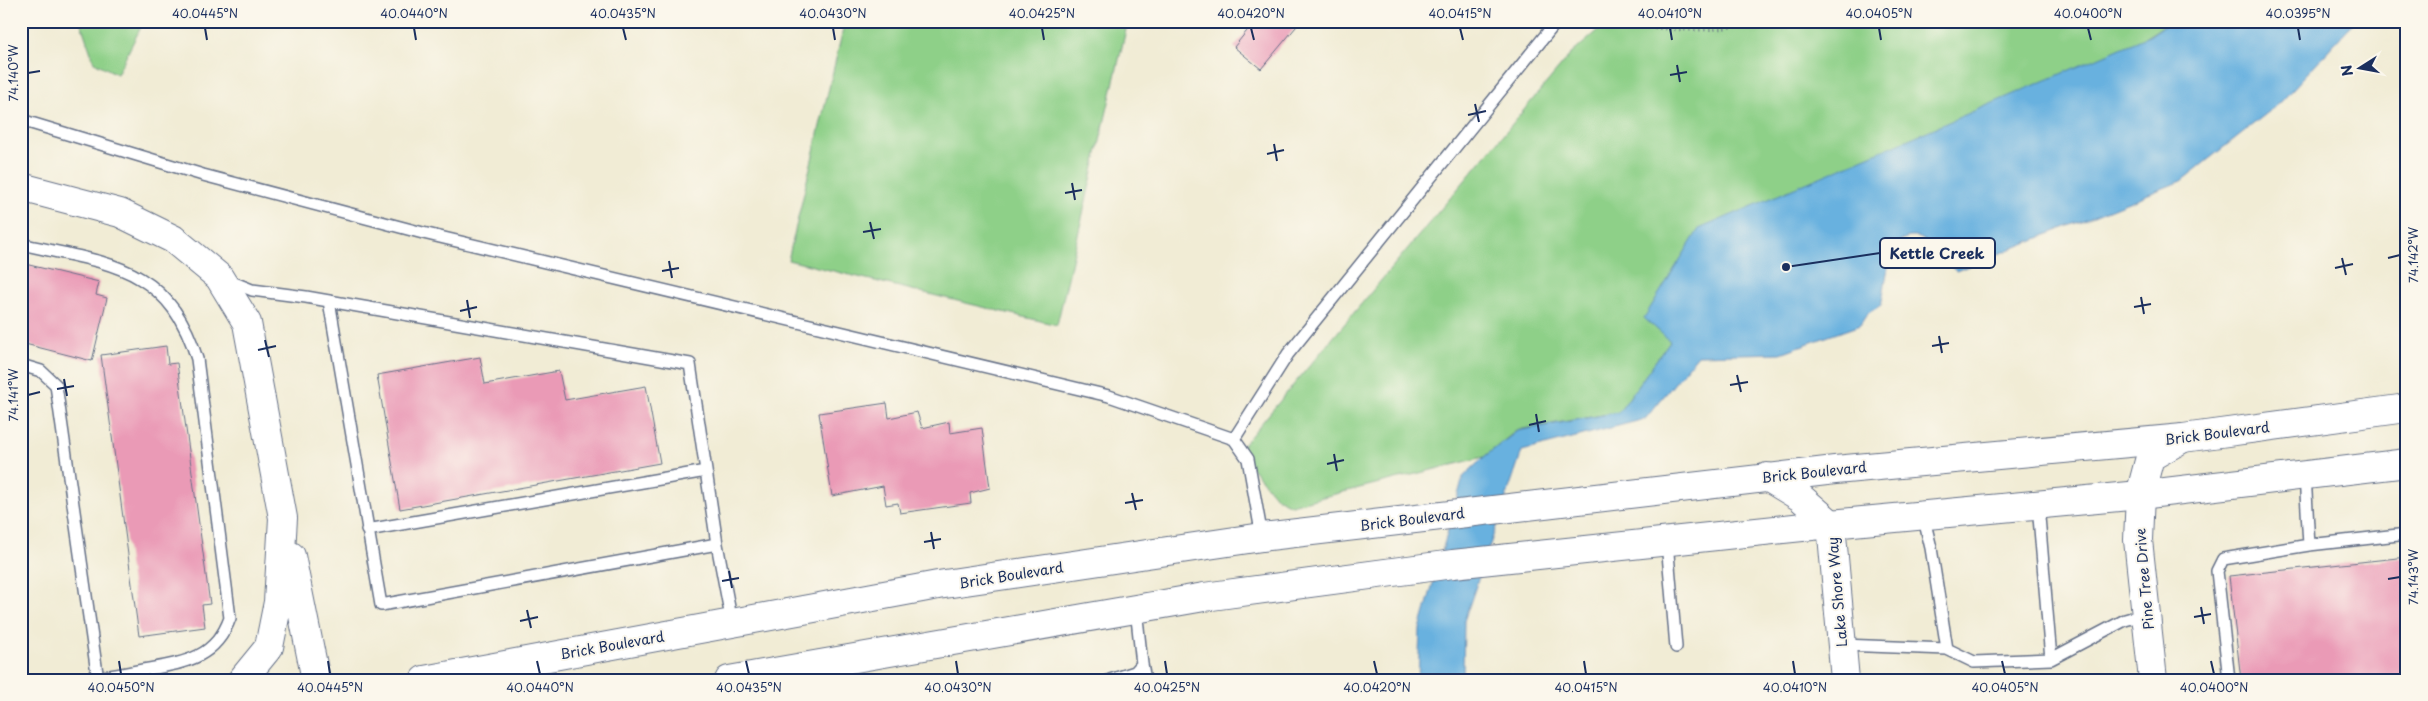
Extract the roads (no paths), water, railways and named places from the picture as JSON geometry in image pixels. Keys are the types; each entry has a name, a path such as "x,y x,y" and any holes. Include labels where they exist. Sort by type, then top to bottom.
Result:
{"main road":[{"path":"21,187 120,213 173,239 219,277 247,323 283,518 316,680"},
{"name":"Brick Boulevard","path":"424,680 938,585 1262,537 1767,477 2183,438 2407,408"},
{"name":"Pine Tree Drive","path":"2153,680 2138,540 2140,495 2150,457 2183,438"},
{"path":"728,680 1204,597 1402,571 1831,524 2140,495 2407,463"},
{"name":"Lake Shore Way","path":"1767,477 1800,497 1831,524 1845,680"},
{"path":"242,680 269,647 278,602 283,518"}],"lane":[{"path":"1234,439 1288,354 1557,21"},
{"path":"21,120 203,175 422,233 1109,396 1234,439 1248,459 1262,537"},
{"path":"21,244 110,265 142,278 166,297 180,316 190,335 197,358 230,618 225,634 211,649 183,663 98,679 82,680"},
{"path":"219,277 252,290 329,301 690,364 717,544 732,623"},
{"path":"329,301 381,605 717,544"},
{"path":"21,365 41,371 56,385 98,679"},
{"path":"367,530 706,471"},
{"path":"2305,475 2309,546"},
{"path":"2038,504 2052,658"},
{"path":"1923,515 1931,548 1947,649"},
{"path":"2229,680 2217,571 2222,559 2407,534"},
{"path":"1667,542 1676,648"},
{"path":"1136,609 1145,680"},
{"path":"1842,645 1947,649 1974,662 2052,658 2125,620 2146,614"},
{"path":"1110,680 1135,672 1142,664"}],"water":[{"path":"2171,21 2355,21 2280,103 2181,181 1956,271 1944,256 1928,242 1920,238 1911,237 1902,240 1892,251 1881,305 1867,314 1860,325 1781,353 1698,355 1645,419 1522,451 1464,621 1463,680 1418,680 1420,629 1463,477 1484,457 1517,431 1619,412 1670,341 1644,318 1699,229 2149,36"}],"place":[{"name":"Kettle Creek","path":"1786,267"}]}
